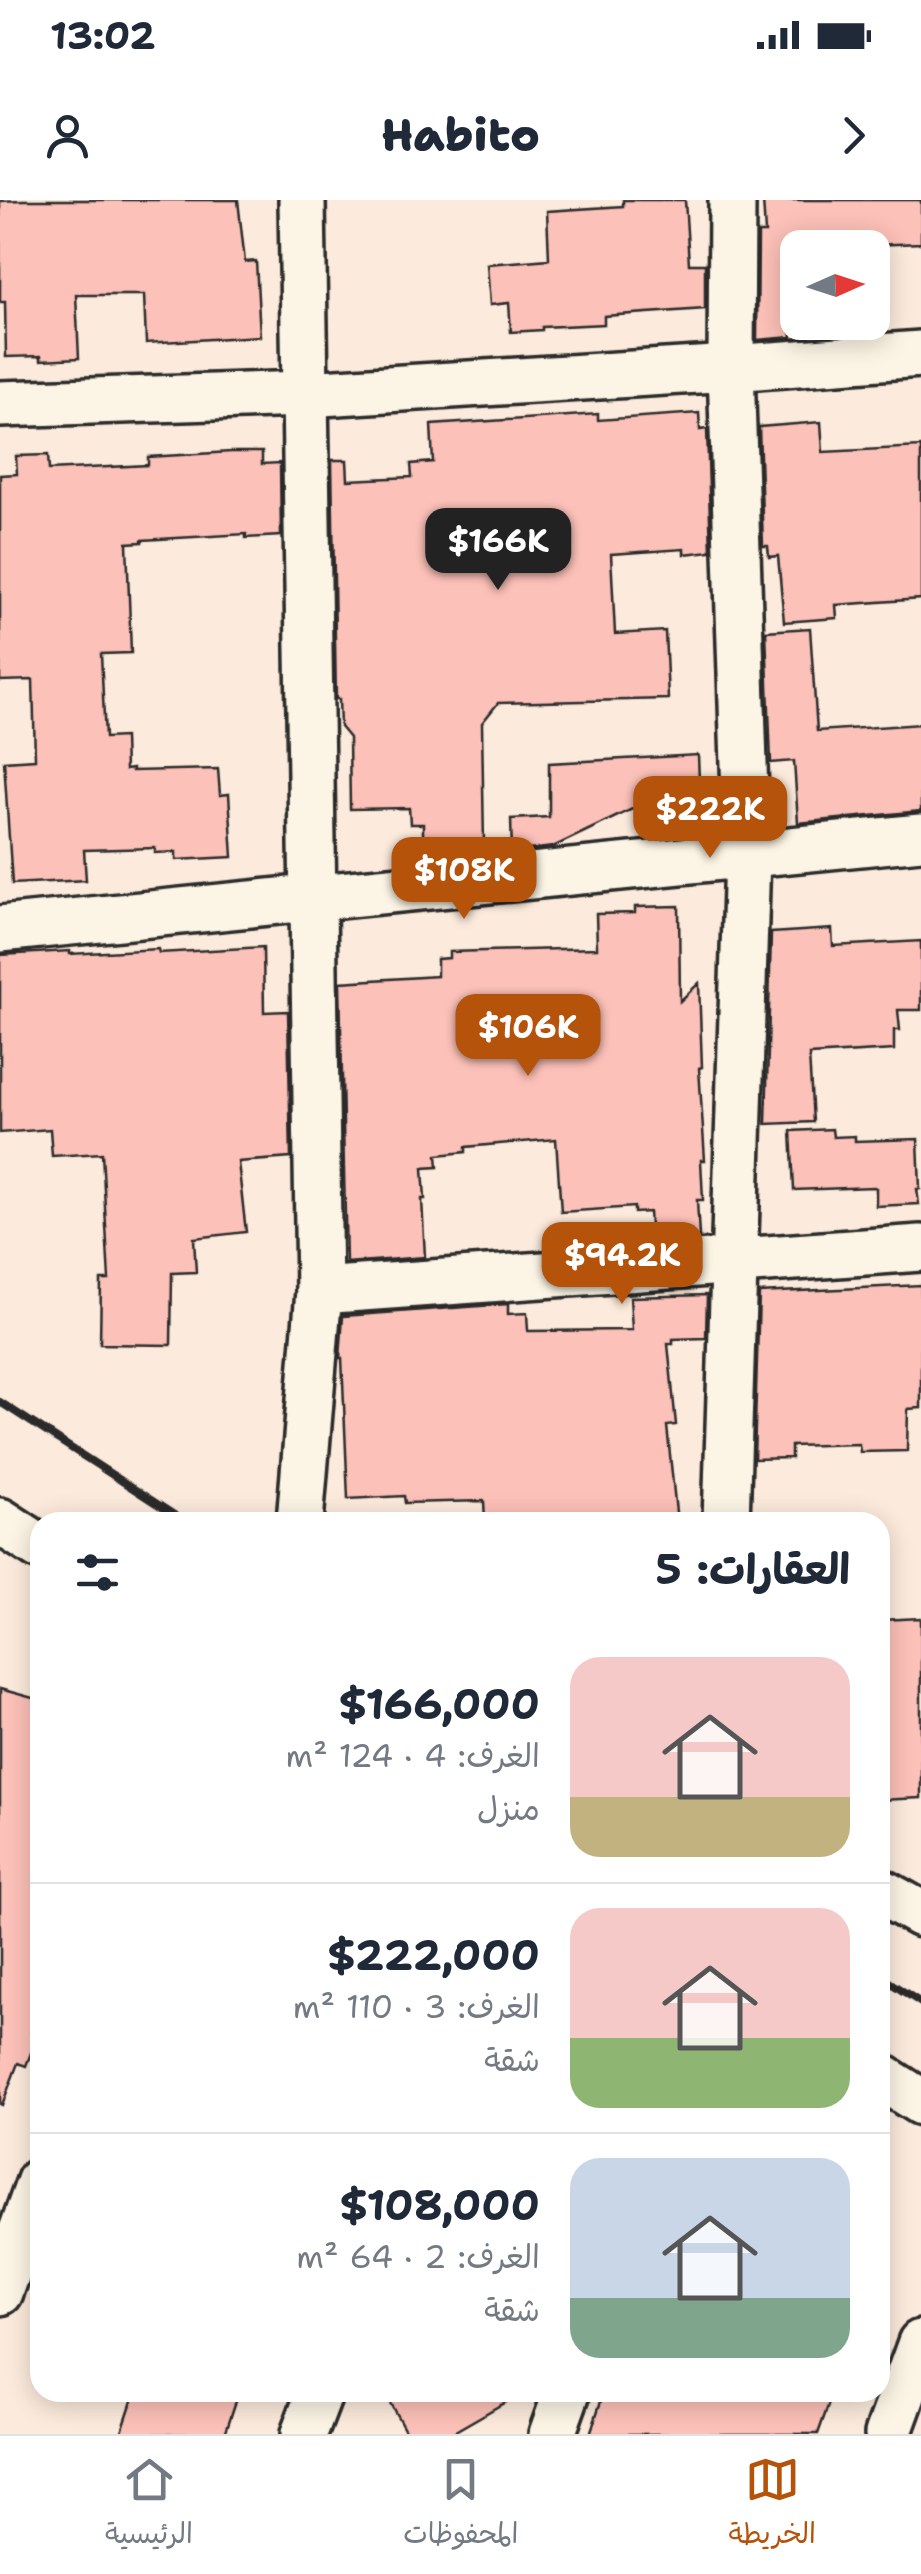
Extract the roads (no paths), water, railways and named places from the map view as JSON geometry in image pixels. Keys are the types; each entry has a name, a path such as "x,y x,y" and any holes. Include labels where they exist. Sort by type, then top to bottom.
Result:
{"street":[{"path":"301,1512 318,1291 302,200"},
{"path":"726,1512 748,856 732,368 732,200"},
{"path":"0,404 304,394 921,354"},
{"path":"0,929 921,838"},
{"path":"318,1291 921,1248"},
{"path":"0,1521 30,1540"},
{"path":"890,1897 921,1914"},
{"path":"890,2082 921,2102"},
{"path":"0,2292 30,2209"},
{"path":"888,2434 921,2343"},
{"path":"304,2434 316,2402"},
{"path":"552,2434 563,2402"}],"railway":[{"path":"0,1402 170,1512"},
{"path":"890,1983 921,2003"}]}
